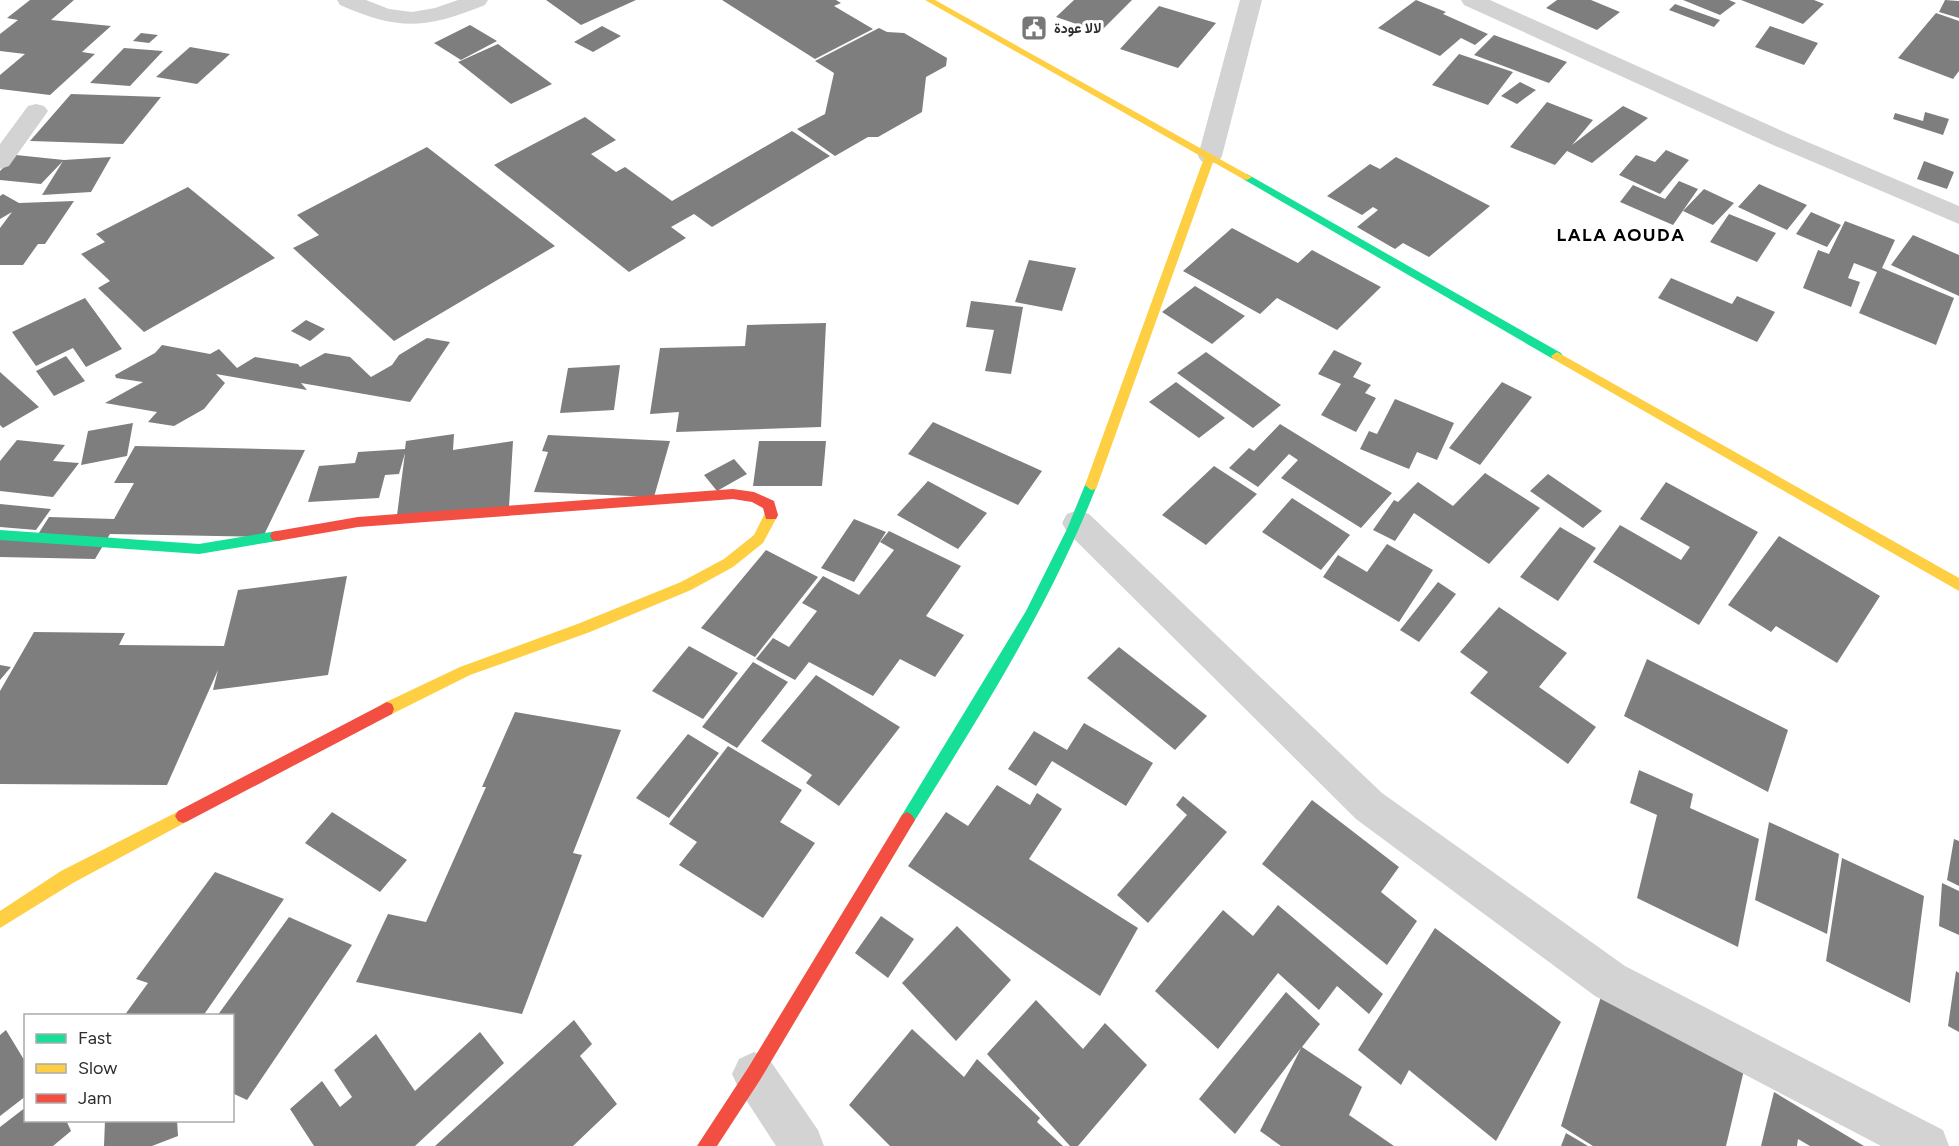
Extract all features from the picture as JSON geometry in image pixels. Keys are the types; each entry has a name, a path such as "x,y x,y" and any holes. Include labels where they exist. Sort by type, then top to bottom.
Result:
{"main road":[{"path":"929,0 1210,156 1959,585"},
{"path":"706,1146 754,1074 1034,612 1078,523 1210,156"},
{"path":"0,535 199,549 358,522 733,494 754,497 769,505 771,512 770,522 751,547 705,577 590,627 466,671 390,707 67,877 0,920"}],"street":[{"path":"348,0 375,14 408,19 443,15 477,0"},
{"path":"1210,156 1251,0"},
{"path":"1473,0 1782,140 1959,216"},
{"path":"0,161 36,111"},
{"path":"1078,523 1254,697 1379,813 1610,981 1927,1146"},
{"path":"754,1074 802,1146"}],"building":[{"path":"30,0 74,0 51,20 111,26 82,52 95,54 50,95 0,89 0,75 25,54 0,51 0,34 18,20 7,18"},
{"path":"546,0 636,0 581,25"},
{"path":"722,0 836,0 841,3 834,6 873,29 815,59"},
{"path":"1074,0 1132,0 1100,32 1056,17"},
{"path":"1416,0 1446,12 1443,14 1488,34 1475,45 1461,38 1440,56 1378,28"},
{"path":"1557,0 1591,0 1620,12 1597,30 1546,8"},
{"path":"1683,0 1729,0 1736,3 1720,15"},
{"path":"1741,0 1814,0 1824,4 1803,24"},
{"path":"1945,0 1959,1 1959,18 1939,12"},
{"path":"1675,4 1720,20 1714,27 1669,10"},
{"path":"1159,6 1216,23 1178,68 1120,49"},
{"path":"1936,13 1959,21 1959,71 1953,79 1898,58"},
{"path":"470,25 497,41 461,60 434,43"},
{"path":"602,26 621,36 593,52 574,42"},
{"path":"1770,26 1818,43 1804,65 1755,47"},
{"path":"879,28 887,32 904,33 947,58 946,66 926,77 922,112 878,137 868,137 835,156 797,129 825,114 834,73 815,61"},
{"path":"141,33 158,35 149,43 133,41"},
{"path":"1494,35 1567,62 1549,83 1474,55"},
{"path":"498,44 552,84 511,104 458,62"},
{"path":"190,47 230,54 197,84 156,77"},
{"path":"124,48 163,51 130,86 90,83"},
{"path":"1459,54 1513,72 1488,105 1432,85"},
{"path":"1520,82 1536,90 1517,104 1501,96"},
{"path":"71,94 161,97 123,144 30,141"},
{"path":"1547,102 1593,120 1572,145 1623,106 1648,118 1592,163 1567,151 1555,165 1510,147"},
{"path":"1925,112 1949,119 1943,135 1893,119 1895,113 1923,121"},
{"path":"585,117 616,140 591,154 616,172 625,167 672,201 792,131 830,156 712,227 694,214 671,227 686,238 629,272 494,165"},
{"path":"427,147 555,246 394,341 293,248 319,235 297,215"},
{"path":"1666,150 1689,160 1660,194 1619,175 1636,155 1655,162"},
{"path":"16,155 64,160 111,157 91,192 42,195 63,161 41,184 0,180 0,171"},
{"path":"1396,157 1490,206 1429,257 1403,243 1395,249 1357,227 1378,210 1373,207 1362,215 1327,196 1370,164 1380,169"},
{"path":"1924,161 1954,172 1947,189 1917,179"},
{"path":"1679,181 1698,189 1673,225 1620,202 1633,185 1665,199"},
{"path":"1759,184 1807,205 1787,230 1738,207"},
{"path":"188,187 275,258 144,332 98,288 110,281 81,254 105,242 96,234"},
{"path":"1704,189 1734,203 1713,225 1683,211"},
{"path":"3,194 19,203 74,201 45,244 38,244 23,265 0,265 0,228 12,212 0,219 0,196"},
{"path":"1811,212 1841,225 1827,247 1796,234"},
{"path":"1729,214 1776,233 1757,262 1710,242"},
{"path":"1845,221 1895,240 1882,268 1954,298 1936,345 1859,313 1877,272 1854,263 1848,278 1860,282 1851,307 1803,288 1818,250 1829,254"},
{"path":"1232,228 1298,263 1312,250 1381,287 1337,330 1277,298 1260,314 1183,271"},
{"path":"1913,235 1959,255 1959,296 1891,265"},
{"path":"1029,260 1076,268 1062,311 1015,302"},
{"path":"1671,278 1732,304 1737,296 1775,312 1757,342 1658,298"},
{"path":"1195,286 1245,316 1212,344 1162,312"},
{"path":"85,298 122,349 86,367 73,348 36,366 12,332"},
{"path":"971,301 1023,307 1011,374 985,371 994,330 966,327"},
{"path":"306,320 325,329 310,341 291,331"},
{"path":"826,323 821,427 676,432 679,412 650,414 660,348 745,346 747,325"},
{"path":"427,338 450,342 410,402 301,383 307,390 216,374 225,383 204,409 174,426 148,422 157,412 105,403 143,382 116,378 115,375 155,353 162,345 210,354 219,349 237,368 255,357 298,364 300,367 325,353 350,357 371,377 392,365 399,355"},
{"path":"1334,350 1362,363 1353,377 1371,385 1365,393 1376,398 1356,432 1321,415 1341,384 1318,374"},
{"path":"1206,352 1281,405 1253,428 1177,373"},
{"path":"66,356 85,381 54,396 36,371"},
{"path":"620,365 614,410 560,413 568,368"},
{"path":"0,372 39,407 3,428 0,425"},
{"path":"1176,382 1225,418 1199,438 1149,402"},
{"path":"1502,382 1532,397 1480,465 1449,448"},
{"path":"1395,399 1454,423 1437,460 1417,452 1409,469 1360,449 1369,431 1377,434"},
{"path":"933,422 1042,471 1018,505 908,454"},
{"path":"133,423 127,456 81,465 88,431"},
{"path":"1280,424 1392,493 1361,528 1281,478 1298,460 1289,454 1258,487 1229,468 1249,448 1254,451"},
{"path":"454,434 453,450 513,441 509,507 396,523 405,453 399,474 385,475 379,498 308,502 319,466 355,463 358,452 405,449 406,441"},
{"path":"548,435 670,441 654,497 534,492 548,452 542,451"},
{"path":"17,440 65,445 53,461 79,463 53,497 0,491 0,461"},
{"path":"759,441 826,441 822,486 753,486"},
{"path":"135,446 305,450 263,537 110,534 95,559 0,557 0,538 35,539 49,517 114,519 134,483 114,483"},
{"path":"734,459 747,474 717,491 704,475"},
{"path":"1214,466 1257,494 1206,545 1162,515"},
{"path":"1485,473 1540,508 1489,564 1414,513 1395,541 1373,530 1394,500 1398,502 1418,482 1453,506"},
{"path":"1548,474 1602,511 1583,528 1530,491"},
{"path":"928,481 987,513 958,549 897,515"},
{"path":"1666,482 1758,532 1699,625 1593,562 1620,525 1681,560 1690,547 1640,519"},
{"path":"1292,498 1350,535 1321,570 1262,532"},
{"path":"0,504 51,509 36,530 0,527"},
{"path":"854,519 886,532 854,582 821,568"},
{"path":"1560,527 1596,548 1558,601 1520,577"},
{"path":"889,531 961,566 926,616 964,635 935,677 900,659 873,696 809,662 795,680 756,659 773,638 789,647 817,611 802,603 823,576 859,595 894,550 880,542"},
{"path":"1779,536 1880,596 1837,663 1776,626 1771,632 1728,605"},
{"path":"1387,544 1433,570 1399,622 1323,577 1338,555 1367,572"},
{"path":"766,550 818,577 755,657 701,628"},
{"path":"347,576 328,675 213,690 218,670 167,785 0,784 0,691 34,632 125,633 119,645 224,646 238,590"},
{"path":"1438,582 1456,594 1419,642 1400,630"},
{"path":"1499,607 1567,653 1539,687 1596,727 1568,764 1470,693 1488,672 1460,652"},
{"path":"689,646 738,673 703,719 652,691"},
{"path":"1119,647 1207,716 1175,750 1087,678"},
{"path":"1647,659 1788,730 1768,792 1624,716"},
{"path":"753,662 788,682 737,748 702,727"},
{"path":"0,665 11,667 0,680"},
{"path":"816,675 900,727 839,806 806,783 812,775 761,741"},
{"path":"515,712 621,730 573,853 582,855 522,1014 356,982 388,914 426,922 486,787 482,787"},
{"path":"1084,723 1153,763 1126,806 1052,761 1036,786 1008,769 1034,731 1067,750"},
{"path":"688,734 719,753 669,818 636,798"},
{"path":"728,746 802,790 780,822 815,843 763,918 679,865 697,842 669,824"},
{"path":"1639,770 1693,794 1690,808 1759,839 1738,947 1637,898 1657,815 1630,803"},
{"path":"997,785 1030,805 1037,793 1062,809 1029,859 1138,928 1100,996 908,866 946,812 968,826"},
{"path":"1183,796 1227,832 1148,923 1117,895 1187,815 1176,805"},
{"path":"1312,800 1399,867 1381,892 1417,921 1387,965 1262,864"},
{"path":"332,812 407,860 380,892 305,843"},
{"path":"1769,822 1839,854 1827,934 1755,900"},
{"path":"1954,839 1959,841 1959,886 1947,880"},
{"path":"1842,858 1924,896 1910,1003 1826,961"},
{"path":"215,872 284,899 204,1014 125,1014 148,983 136,979"},
{"path":"1942,883 1959,891 1959,935 1939,926"},
{"path":"1278,905 1383,994 1369,1014 1337,986 1319,1010 1278,973 1218,1049 1155,991 1223,910 1253,936"},
{"path":"881,916 914,939 888,978 855,953"},
{"path":"289,917 352,945 247,1100 234,1094 234,1014 218,1014"},
{"path":"957,926 1011,980 956,1041 902,983"},
{"path":"1435,928 1561,1022 1496,1141 1409,1070 1401,1085 1358,1050"},
{"path":"1956,971 1959,973 1959,1032 1948,1026"},
{"path":"1603,990 1744,1070 1726,1146 1593,1146 1561,1126"},
{"path":"1286,992 1320,1024 1302,1047 1362,1087 1349,1115 1394,1146 1281,1146 1260,1131 1301,1048 1235,1134 1199,1099"},
{"path":"1036,1000 1083,1049 1105,1023 1147,1065 1078,1146 1070,1146 987,1054"},
{"path":"574,1020 592,1044 580,1056 617,1104 573,1146 435,1146"},
{"path":"912,1029 964,1077 977,1059 1040,1118 1037,1122 1063,1146 890,1146 849,1105"},
{"path":"6,1030 24,1060 24,1098 0,1116 0,1035"},
{"path":"480,1032 504,1063 415,1146 314,1146 290,1109 322,1081 340,1107 352,1097 334,1070 376,1034 415,1091"},
{"path":"1774,1092 1864,1146 1810,1146 1798,1139 1797,1146 1761,1146"},
{"path":"24,1109 24,1122 67,1122 71,1131 53,1146 0,1146 0,1127"},
{"path":"105,1122 177,1122 178,1136 152,1146 104,1146"},
{"path":"1566,1133 1588,1146 1561,1146"}],"traffic: fast":[{"path":"1247,177 1557,356"},
{"path":"907,820 1008,657 1053,573 1091,485"},
{"path":"0,535 199,549 277,536"}],"traffic: slow":[{"path":"929,0 1247,177"},
{"path":"1091,485 1210,156"},
{"path":"1557,356 1959,585"},
{"path":"387,709 465,671 585,628 686,586 728,563 758,539 771,515"},
{"path":"0,920 67,877 183,816"}],"traffic: jam":[{"path":"277,536 358,522 733,494 754,497 769,505 771,515"},
{"path":"183,816 387,709"},
{"path":"706,1146 754,1074 907,820"}],"place":[{"name":"لالا عودة","path":"1034,28"}],"district":[{"name":"LALA AOUDA","path":"1621,235"}]}
